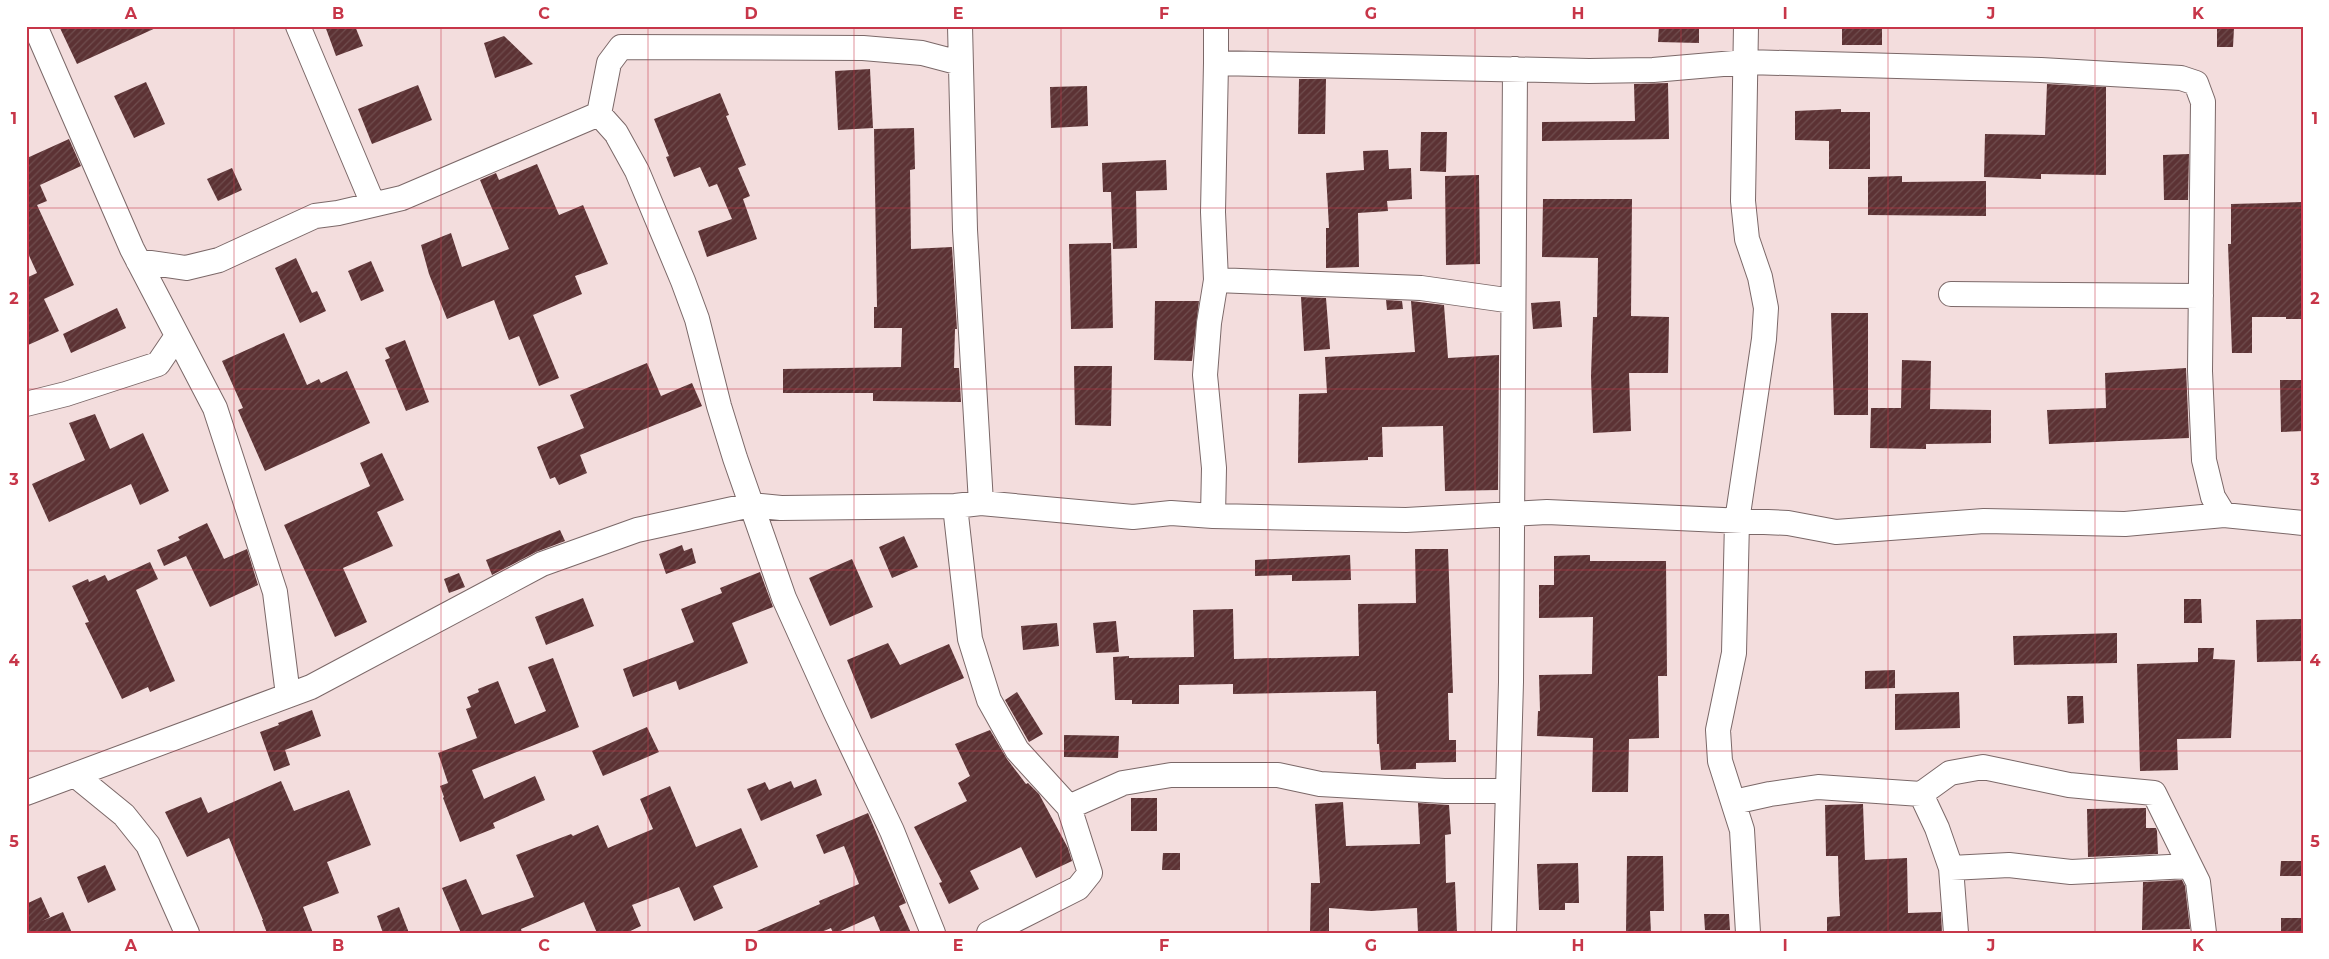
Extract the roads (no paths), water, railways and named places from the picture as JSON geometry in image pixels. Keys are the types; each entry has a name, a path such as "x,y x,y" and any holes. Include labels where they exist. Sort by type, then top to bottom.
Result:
{"street":[{"path":"35,26 138,261 214,408 275,592 288,695"},
{"path":"298,26 373,204"},
{"path":"960,26 965,230 981,503"},
{"path":"1213,516 1214,468 1205,374 1209,323 1216,280 1213,212 1216,26"},
{"path":"1746,26 1743,201 1748,238 1760,277 1766,308 1764,339 1737,520 1734,653 1718,730 1720,761 1742,830 1748,933"},
{"path":"599,114 608,63 621,47 863,48 922,53 960,63"},
{"path":"1216,63 1653,70 1746,62 2042,70 2181,78 2196,83 2203,102 2200,372 2204,460 2213,497 2224,515"},
{"path":"1504,933 1508,791 1515,69"},
{"path":"138,261 186,268 219,260 315,216 338,213 402,198 599,114"},
{"path":"599,114 616,133 637,171 683,281 697,319 719,406 751,505 761,528 767,553 784,598 892,831 933,933"},
{"path":"1216,280 1421,288 1513,301"},
{"path":"1951,294 2201,296"},
{"path":"26,404 66,394 158,364 177,336"},
{"path":"26,793 311,687 542,564 637,530 751,505 781,508 955,506 981,503 1133,517 1171,512 1213,516 1406,520 1547,512 1788,523 1836,532 1984,521 2125,524 2224,515 2303,523"},
{"path":"955,506 970,639 990,700 1017,750 1069,807 1090,873 1078,888 989,933"},
{"path":"1734,802 1770,794 1818,787 1921,794 1950,773 1983,767 2069,785 2154,793 2198,882 2204,933"},
{"path":"75,775 124,815 148,845 187,933"},
{"path":"1069,807 1123,783 1170,775 1278,775 1320,784 1444,791 1508,791"},
{"path":"1921,794 1937,828 1951,868 1956,933"},
{"path":"1951,868 2009,865 2071,872 2189,866"}]}
